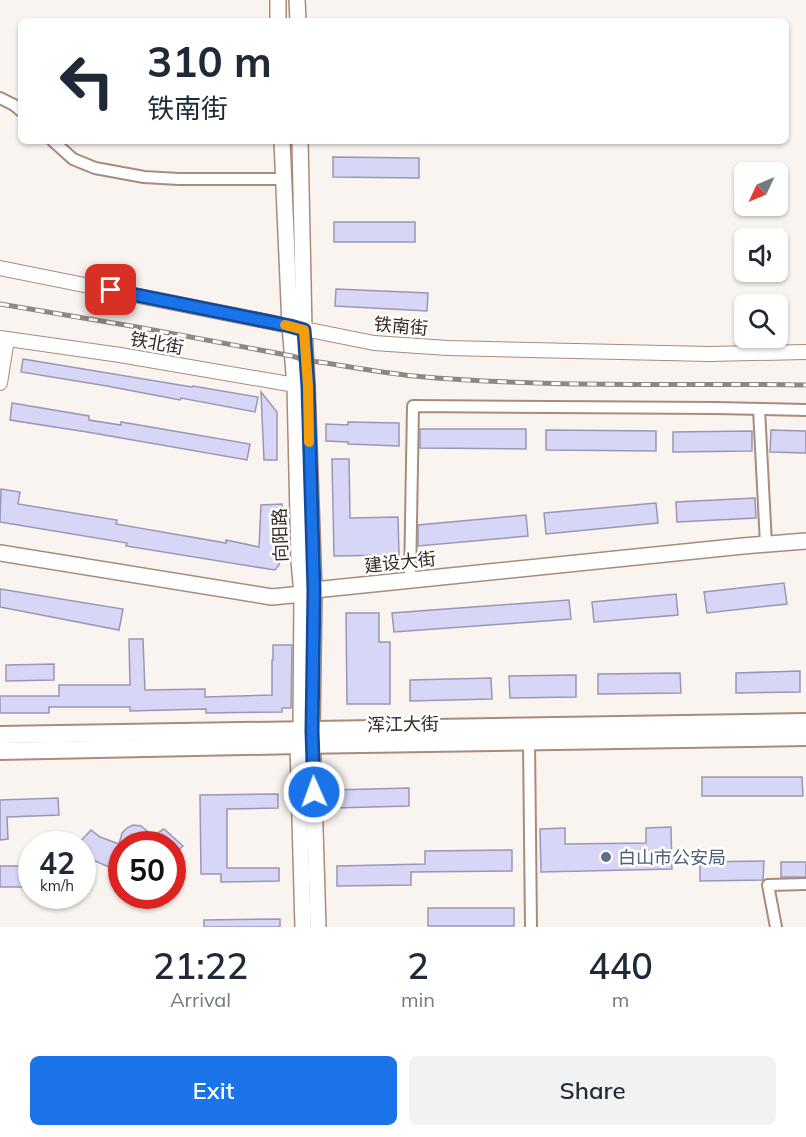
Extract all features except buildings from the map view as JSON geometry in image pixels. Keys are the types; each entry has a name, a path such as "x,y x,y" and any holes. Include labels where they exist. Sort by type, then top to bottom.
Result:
{"main road":[{"path":"278,0 278,18"},
{"path":"297,0 298,18"},
{"name":"向阳路","path":"282,144 283,179 301,385 300,561 308,592 303,927"},
{"name":"向阳路","path":"297,328 300,144"},
{"name":"建设大街","path":"0,553 272,597 410,580 806,541"},
{"name":"浑江大街","path":"0,751 306,738 806,722"},
{"name":"浑江大街","path":"0,735 529,741 806,737"},
{"name":"向阳路","path":"306,738 318,927"}],"street":[{"path":"0,98 18,108"},
{"path":"56,144 73,159 95,168 144,177 283,179"},
{"name":"铁南街","path":"0,268 374,342 448,348 708,354 806,352"},
{"path":"0,384 4,339"},
{"name":"铁北街","path":"4,339 120,355 301,385"},
{"path":"410,580 413,406 806,410"},
{"path":"759,409 766,544"},
{"path":"529,741 531,927"},
{"path":"776,927 768,885 806,884"}],"railway":[{"path":"0,304 137,327 305,360 414,376 561,384 806,385"}],"slow traffic":[{"path":"285,325 304,330 309,442"}],"place":[{"name":"白山市公安局","path":"606,857"}],"route":[{"path":"111,290 304,330 308,386 314,590 312,731 314,792"}]}
